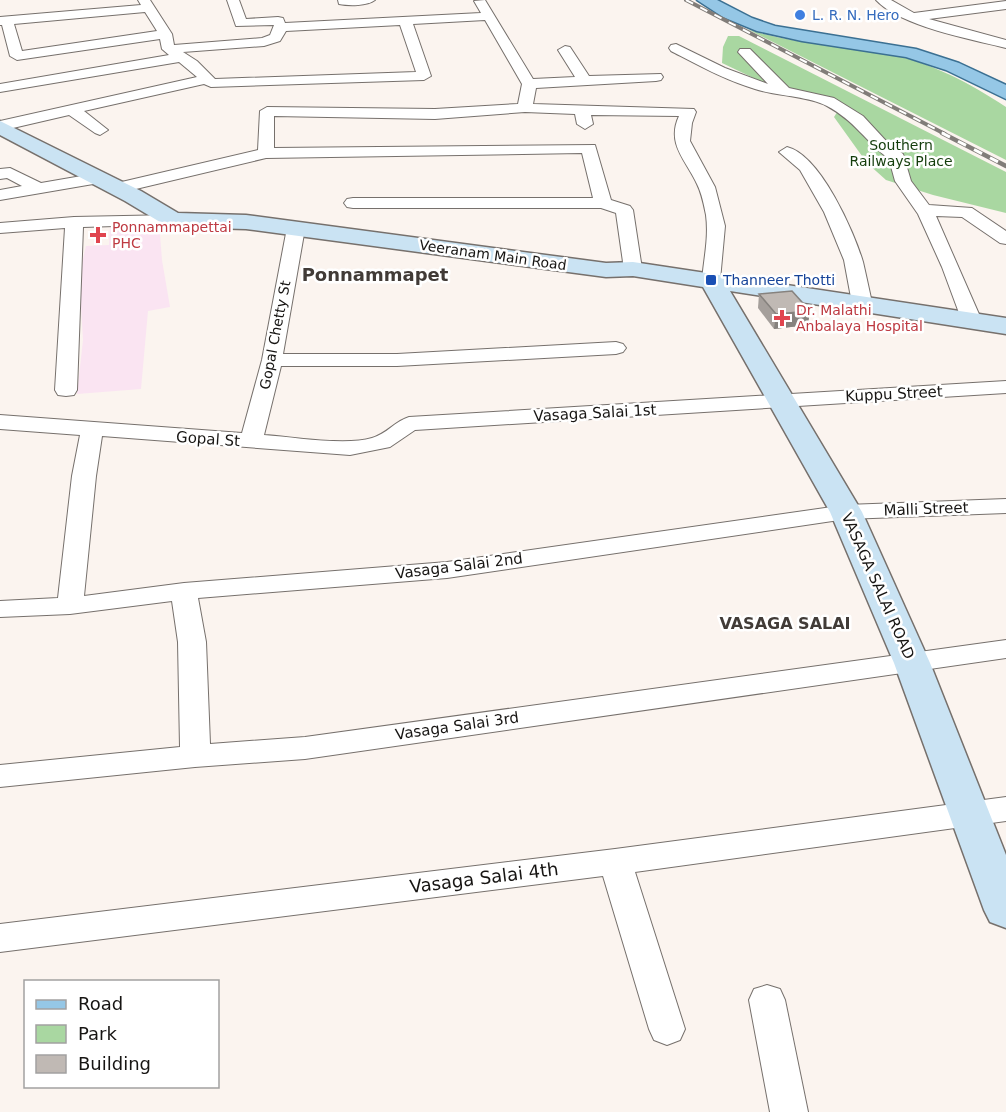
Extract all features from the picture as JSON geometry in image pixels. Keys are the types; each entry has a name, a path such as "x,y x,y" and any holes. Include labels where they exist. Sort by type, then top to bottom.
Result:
{"main road":[{"path":"705,0 739,18 771,30 896,49 932,58 964,71 1006,93"},
{"path":"716,0 744,14 778,26 878,41 934,53 1006,84"},
{"name":"Veeranam Main Road","path":"0,126 109,183 173,220 246,222 606,270 633,269 1006,326"},
{"name":"VASAGA SALAI ROAD","path":"711,280 846,512 912,663 987,812 1006,910"}],"street":[{"path":"60,0 64,15 58,34 67,50 84,69 105,74 129,96 148,107"},
{"path":"233,0 241,23 278,21 281,27"},
{"path":"343,1 369,0"},
{"path":"479,0 529,84 525,108"},
{"path":"882,0 912,17 960,33 1006,44"},
{"path":"968,0 982,9"},
{"path":"165,34 17,56 3,21 146,4 165,34 176,53 211,83 346,96 435,114 525,108 689,112 681,131 682,144 688,158 706,185 716,223 711,280"},
{"path":"912,17 1006,5"},
{"path":"281,27 488,16"},
{"path":"405,20 435,114"},
{"path":"9,104 0,89 95,72 176,53 264,42 275,38 281,27"},
{"path":"676,48 720,71 760,86 829,101 858,119 882,146 897,157 903,180 923,210 951,267 972,321"},
{"path":"565,50 585,81"},
{"path":"745,52 784,92"},
{"path":"266,153 267,111 346,96 424,76"},
{"path":"529,84 656,77"},
{"path":"0,126 207,79"},
{"path":"71,109 100,130"},
{"path":"582,110 603,203"},
{"path":"0,195 109,183 266,153 589,148"},
{"path":"787,153 807,166 833,212 853,260 862,303"},
{"path":"0,174 10,173 40,189"},
{"path":"353,203 603,203 624,210 633,269"},
{"path":"923,210 966,212 1006,239"},
{"path":"0,228 74,222 173,220"},
{"path":"66,390 74,222"},
{"name":"Gopal Chetty St","path":"251,441 272,360 296,228"},
{"path":"272,360 397,360 616,348"},
{"name":"Kuppu Street","path":"782,400 1006,387"},
{"name":"Vasaga Salai 1st","path":"409,424 707,407 782,400"},
{"name":"Gopal St","path":"0,422 92,431 361,447 391,440 409,424"},
{"path":"70,606 84,476 92,431"},
{"name":"Malli Street","path":"846,512 1006,506"},
{"name":"Vasaga Salai 2nd","path":"0,609 70,606 184,591 447,570 846,512"},
{"path":"184,591 192,642 195,756"},
{"name":"Vasaga Salai 3rd","path":"0,776 195,756 305,748 1006,649"},
{"name":"Vasaga Salai 4th","path":"0,938 615,862 987,812"},
{"path":"615,862 667,1029"},
{"path":"767,1000 789,1112"}],"shaded area":[{"path":"159,222 162,260 170,307 148,311 141,389 77,394 83,340 79,275 86,246 109,245 110,225"}],"green space":[{"path":"747,29 782,38 904,58 934,68 964,82 1006,107 1006,160"},
{"name":"Southern Railways Place","path":"728,36 739,36 1006,172 1006,213 933,195 886,180 867,163 834,117 841,106 766,84 722,63 723,47"}],"building":[{"path":"792,291 810,311 776,314 759,294"}],"railway":[{"path":"686,0 945,134"},
{"path":"942,133 1006,166"}],"place":[{"name":"L. R. N. Hero","path":"800,15"},
{"name":"Ponnammapettai PHC","path":"98,235"},
{"name":"Thanneer Thotti","path":"711,280"},
{"name":"Dr. Malathi Anbalaya Hospital","path":"782,318"}],"district":[{"name":"Ponnammapet","path":"375,275"},
{"name":"VASAGA SALAI","path":"785,623"}]}
